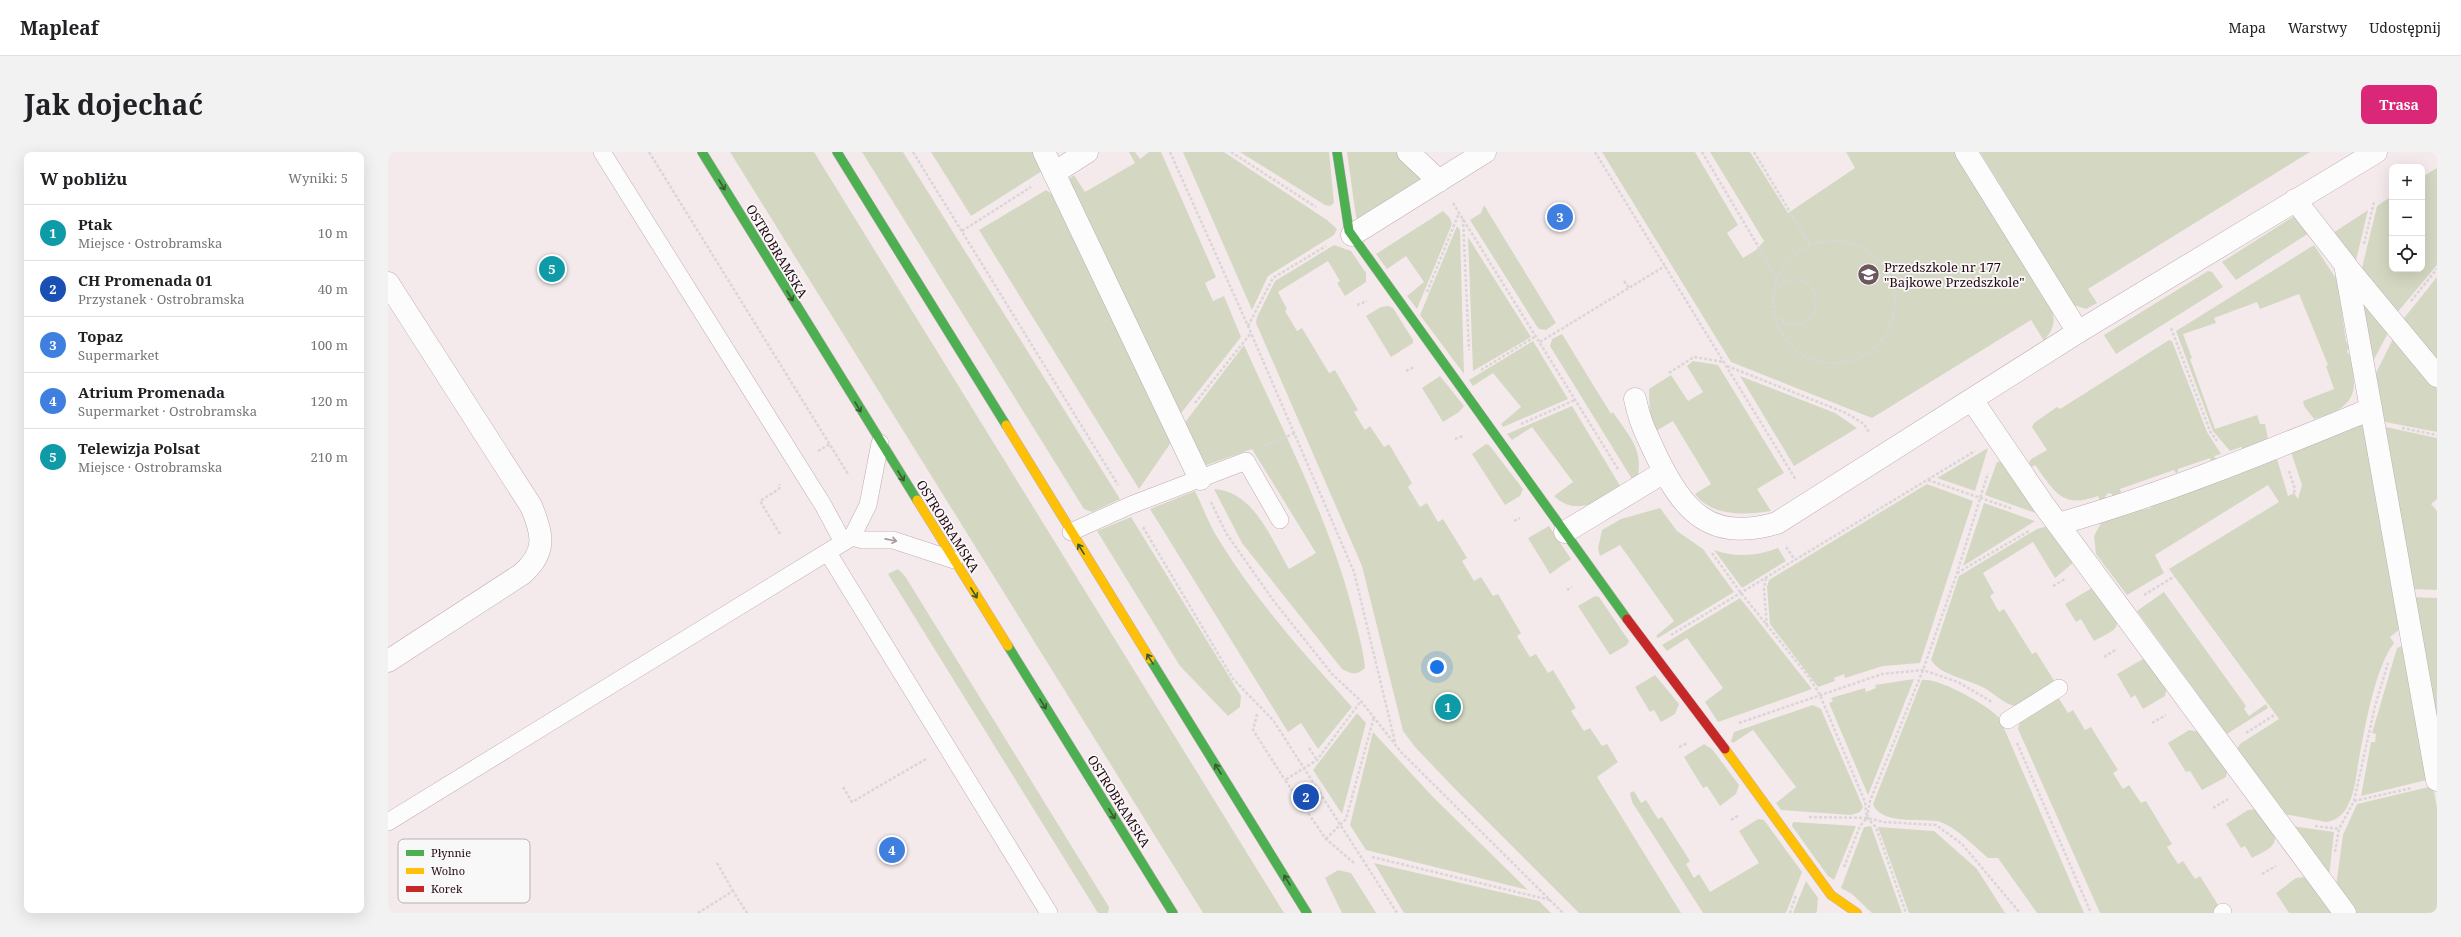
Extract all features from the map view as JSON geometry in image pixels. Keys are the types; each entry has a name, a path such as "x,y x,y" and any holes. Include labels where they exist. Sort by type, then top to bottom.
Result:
{"main road":[{"name":"OSTROBRAMSKA","path":"702,152 880,443 1173,913"},
{"path":"837,152 1307,913"},
{"path":"1337,152 1344,208 1351,233 1648,649 1713,733 1774,819 1831,895 1852,912"}],"street":[{"path":"1044,152 1200,479"},
{"path":"1054,173 1087,152"},
{"path":"1408,152 1439,181"},
{"path":"1351,233 1485,152"},
{"path":"1966,152 2078,332"},
{"path":"1635,399 1640,425 1664,472 1692,512 1721,526 1758,528 1777,523 2078,332 2376,152"},
{"path":"2295,200 2350,271 2437,376"},
{"path":"2350,271 2427,783"},
{"path":"388,283 531,506 540,529 540,549 534,564 522,574 388,661"},
{"path":"1972,400 1998,440 2058,524 2345,913"},
{"path":"2058,524 2101,512 2372,416"},
{"path":"1565,532 1664,472"}],"lane":[{"path":"602,152 848,540"},
{"path":"388,822 848,540 868,504 880,443"},
{"path":"1071,532 1131,505 1246,461 1280,520"},
{"path":"848,540 893,540 954,560"},
{"path":"828,553 1049,913"},
{"path":"2008,720 2059,688"}],"path":[{"path":"650,152 852,479"},
{"path":"913,152 1131,505 1233,679 1273,720 1397,913"},
{"path":"1170,152 1295,433 1354,572 1395,742"},
{"path":"1231,152 1324,212 1351,233 1273,278 1248,326"},
{"path":"1595,152 1810,502"},
{"path":"1702,152 1778,278"},
{"path":"1754,152 1810,245"},
{"path":"962,231 1054,173"},
{"path":"1439,181 1618,470"},
{"path":"2350,271 2374,202"},
{"path":"1414,322 1459,214"},
{"path":"1463,219 1470,376"},
{"path":"1832,240 1850,243 1868,250 1882,263 1892,281 1896,302 1892,324 1881,342 1865,356 1845,363 1824,363 1804,356 1787,343 1777,325 1774,314 1772,293 1778,278 1784,266 1796,253 1810,245 1832,240"},
{"path":"1540,342 1665,266"},
{"path":"2394,323 2437,269"},
{"path":"1772,293 1782,283 1797,280 1810,286 1816,299 1814,314 1802,324 1787,324 1774,314"},
{"path":"1624,281 1629,288"},
{"path":"2171,328 2210,431 2227,455 2231,465"},
{"path":"1175,427 1251,333"},
{"path":"1458,383 1536,336"},
{"path":"1669,373 1694,357 1724,362"},
{"path":"1726,366 1846,413 1864,424 1885,455"},
{"path":"1495,435 1575,400"},
{"path":"2372,416 2437,435"},
{"path":"1246,461 1256,449 1295,433"},
{"path":"1648,649 1928,480 1998,440"},
{"path":"1831,895 1860,826 1867,818 1870,801 1923,670 1957,573 1998,440"},
{"path":"1200,479 1226,533 1273,600 1332,674 1361,701 1395,742 1401,752 1563,913"},
{"path":"1928,480 2016,510"},
{"path":"1957,573 2045,520 2058,524"},
{"path":"1708,548 1767,628 1808,677 1820,695 1865,802 1867,818 1876,827 1906,913"},
{"path":"2121,609 2175,576"},
{"path":"1766,578 1764,589 1767,628"},
{"path":"2329,891 2338,829 2354,801 2375,706 2390,657"},
{"path":"1679,747 1713,733 1882,674 1923,670 1958,682 1987,698 2008,720 2091,913"},
{"path":"1285,780 1317,760 1361,701"},
{"path":"1257,714 1253,730 1285,780 1326,839 1354,863"},
{"path":"2223,747 2276,714"},
{"path":"1326,839 1346,819 1374,717"},
{"path":"1309,748 1317,760"},
{"path":"843,787 852,802 927,758 931,765"},
{"path":"2354,801 2427,783"},
{"path":"1774,819 1788,816 1859,820 1867,818 1884,822 1936,824 1962,844 2020,913"},
{"path":"1372,858 1550,900"},
{"path":"717,863 747,913"},
{"path":"698,913 733,891"}],"green space":[{"path":"730,152 814,152 1284,913 1203,913"},
{"path":"862,152 903,152 1120,499 1092,512 1084,509"},
{"path":"931,152 1036,152 1045,169 971,216"},
{"path":"1129,152 1135,152 1140,159 1149,152 1161,152 1216,277 1205,283 1213,301 1224,296 1241,337 1178,417 1069,179 1074,175 1085,192 1135,163"},
{"path":"1183,152 1224,152 1327,220 1337,229 1334,235 1268,276 1252,310"},
{"path":"1240,152 1329,152 1334,203 1330,206 1325,205"},
{"path":"1347,152 1400,152 1425,180 1360,221 1356,217"},
{"name":"Przedszkole nr 177 \"Bajkowe Przedszkole\"","path":"1602,152 1695,152 1738,225 1727,233 1743,258 1756,250 1764,241 1710,152 1750,152 1788,213 1855,168 1846,152 1956,152 2051,307 2054,321 2052,328 2044,341 2031,320 1872,418 1731,362"},
{"path":"1980,152 2310,152 2088,289 2097,303 2086,309 2074,305"},
{"path":"2437,168 2437,265 2396,314 2361,272 2377,206 2389,198 2389,272 2425,272 2425,175"},
{"path":"1046,190 1055,196 1172,441 1139,489 979,230"},
{"path":"1484,205 1556,323 1546,330 1539,329 1536,325 1470,220 1481,213"},
{"path":"2368,210 2355,265 2330,235"},
{"path":"1443,211 1450,218 1452,224 1417,309 1407,296 1424,282 1406,256 1387,269 1376,254"},
{"path":"2296,215 2309,233 2236,280 2222,262"},
{"path":"1457,226 1460,230 1464,374 1420,315"},
{"path":"1468,237 1531,337 1473,371"},
{"path":"1334,245 1351,251 1366,273 1366,282 1345,296 1337,283 1340,281 1328,261 1278,292 1287,309 1285,311 1297,331 1302,328 1329,373 1335,370 1358,410 1354,412 1365,430 1370,426 1384,447 1389,444 1412,483 1408,487 1420,507 1427,503 1438,522 1443,519 1467,558 1462,561 1474,581 1481,577 1493,596 1498,594 1521,633 1517,636 1530,657 1536,654 1548,673 1553,670 1576,708 1571,711 1584,731 1590,728 1602,746 1607,744 1618,762 1597,777 1681,913 1579,913 1455,789 1415,747 1403,731 1362,566 1256,323 1257,317 1275,281"},
{"path":"2314,245 2335,277 2337,276 2346,342 2350,348 2347,350 2348,354 2352,356 2354,383 2353,391 2346,404 2328,415 2314,419 2304,406 2303,401 2334,389 2326,366 2328,365 2299,294 2260,309 2257,302 2214,318 2216,323 2183,334 2192,358 2190,359 2215,429 2257,415 2260,424 2265,424 2268,439 2243,449 2241,447 2230,451 2213,431 2176,331"},
{"path":"2208,271 2212,272 2223,287 2116,354 2104,335"},
{"path":"2437,277 2437,366 2401,322"},
{"path":"2366,304 2389,331 2371,365 2360,306"},
{"path":"1388,306 1393,308 1413,340 1413,343 1391,357 1366,316 1381,307"},
{"path":"1562,334 1611,414 1613,412 1633,442 1638,457 1638,476 1632,479 1550,346 1552,339"},
{"path":"2394,337 2437,389 2437,432 2380,421 2373,379"},
{"path":"2169,340 2172,341 2207,432 2221,454 2214,456 2216,459 2211,461 2210,458 2178,469 2178,472 2176,473 2174,470 2120,489 2121,493 2112,497 2112,494 2108,493 2105,497 2108,498 2100,501 2098,496 2086,500 2076,500 2060,496 2035,465 2032,467 2029,463 2031,459 2047,450 2032,427 2034,423 2057,407 2060,409"},
{"path":"1533,341 1568,399 1503,427 1501,424 1521,407 1493,373 1473,386 1469,380"},
{"path":"1244,345 1318,507 1342,574 1358,630 1365,668 1362,671 1351,673 1342,669 1242,543 1214,489 1228,492 1240,498 1251,507 1268,531 1289,569 1316,553 1252,449 1204,466 1183,425"},
{"path":"1693,361 1718,365 1784,473 1757,489 1771,511 1730,513 1720,511 1702,501 1695,494 1711,484 1673,421 1656,431 1650,421 1649,389 1671,375 1688,401 1703,392 1687,366"},
{"path":"1440,376 1464,406 1459,412 1443,422 1422,388"},
{"path":"1740,376 1835,413 1857,428 1794,466"},
{"path":"1572,406 1622,489 1588,505 1571,505 1562,502 1554,496 1573,482 1532,427 1512,440 1507,434"},
{"path":"2360,425 2366,426 2400,629 2390,637 2394,643 2381,667 2376,682 2359,759 2355,785 2349,803 2340,816 2326,822 2285,814 2237,749 2240,744 2279,719 2169,569 2279,502 2268,485 2155,555 2164,573 2127,595 2096,554 2094,536 2101,523 2141,508 2142,510 2151,508 2150,504 2277,459 2288,496 2294,493 2298,499 2302,485 2290,449"},
{"path":"2381,426 2437,438 2437,499 2431,504 2437,511 2437,590 2411,589"},
{"path":"1486,444 1489,445 1523,489 1520,496 1505,505 1472,454"},
{"path":"1988,448 1975,491 1937,478"},
{"path":"2003,461 2041,515 1985,495 1997,462"},
{"path":"1927,484 1973,501 1920,663 1883,666 1845,678 1844,674 1834,678 1835,681 1818,687 1770,624 1767,587 1769,580"},
{"path":"1195,491 1215,534 1233,563 1282,627 1352,707 1318,749 1301,723 1288,732 1150,509"},
{"path":"1984,503 2035,521 1963,566"},
{"path":"1660,508 1677,531 1703,549 1734,592 1658,638 1656,636 1674,621 1620,545 1600,556 1598,548 1602,530 1621,519"},
{"path":"1131,517 1241,696 1240,707 1228,716 1180,666 1097,531"},
{"path":"1549,526 1571,559 1550,574 1528,538"},
{"path":"2048,526 2073,563 2055,578 2033,542 1983,573 1994,593 1990,596 1999,612 2004,609 2032,654 2036,652 2055,682 2016,706 2004,702 1979,686 1948,674 1941,670 1931,660 1959,576 2037,529"},
{"path":"1778,548 1786,561 1742,588 1714,550 1722,553 1746,555 1762,553"},
{"path":"898,569 905,576 1109,907 1108,913 1098,913 888,574"},
{"path":"2092,588 2109,606 2116,618 2117,623 2116,627 2112,631 2094,641 2081,619 2076,622 2065,604"},
{"path":"2164,592 2246,706 2244,709 2249,716 2266,704 2268,708 2227,734 2137,611"},
{"path":"1595,596 1599,597 1629,641 1627,645 1610,655 1578,606"},
{"path":"2413,597 2437,598 2437,726"},
{"path":"1740,598 1812,689 1718,722 1705,702 1723,688 1687,638 1667,651 1662,645"},
{"path":"2405,645 2431,779 2361,796 2371,742 2375,742 2376,734 2372,733 2397,648"},
{"path":"2143,659 2148,661 2167,687 2165,696 2143,709 2135,695 2131,698 2117,674"},
{"path":"1655,675 1679,704 1675,714 1661,722 1654,710 1650,712 1635,687"},
{"path":"1914,679 1868,795 1829,703 1833,701 1831,698 1865,688 1866,692 1876,688 1875,685"},
{"path":"1922,680 1930,680 1940,683 1975,700 2000,719 2084,913 2037,913 1998,858 1988,858 1949,826 1936,821 1891,818 1883,815 1877,810 1873,804"},
{"path":"2058,697 2068,713 2073,710 2085,730 2091,727 2118,770 2113,773 2123,789 2129,785 2141,803 2146,801 2172,844 2167,847 2178,864 2183,861 2195,879 2200,876 2220,908 2213,913 2100,913 2018,729 2020,721"},
{"path":"1813,705 1821,709 1863,807 1860,812 1851,815 1781,810 1776,803 1796,787 1753,730 1733,743 1731,741 1734,732"},
{"path":"1357,713 1366,723 1342,814 1313,770"},
{"path":"2189,730 2200,732 2227,771 2226,777 2202,790 2190,771 2186,772 2168,743"},
{"path":"1373,732 1433,797 1528,890 1366,850 1350,825"},
{"path":"1704,744 1712,749 1739,785 1736,794 1720,806 1707,786 1703,788 1684,757"},
{"path":"2433,786 2437,808 2437,913 2355,913 2336,886 2343,835 2357,804"},
{"path":"1634,791 1641,803 1646,800 1658,819 1662,817 1690,861 1686,864 1694,878 1699,874 1710,892 1759,863 1739,831 1758,819 1764,820 1802,872 1786,913 1703,913 1632,802 1630,793"},
{"path":"2255,809 2275,837 2275,841 2271,847 2252,858 2245,846 2241,848 2226,824 2248,810"},
{"path":"1793,822 1856,826 1834,880 1828,876 1792,826"},
{"path":"1871,826 1902,913 1872,913 1852,894 1841,888 1864,827"},
{"path":"2292,826 2334,832 2329,877"},
{"path":"1878,827 1934,831 1977,869 2005,913 1909,913"},
{"path":"1374,863 1539,901 1551,913 1404,913"},
{"path":"1338,870 1351,873 1376,913 1342,913 1325,878"},
{"path":"2304,877 2307,879 2331,913 2289,913 2276,893 2296,878"},
{"path":"1806,881 1818,898 1817,911 1816,913 1793,913"}],"traffic: fast":[{"path":"702,152 917,500"},
{"path":"837,152 1006,425"},
{"path":"1337,152 1349,231 1627,619"},
{"path":"1008,646 1173,913"},
{"path":"1150,659 1307,913"}],"traffic: slow":[{"path":"1006,425 1150,659"},
{"path":"917,500 1008,646"},
{"path":"1725,749 1831,895 1857,913"}],"traffic: jam":[{"path":"1627,619 1725,749"}],"place":[{"name":"Topaz","path":"1560,217"},
{"name":"Telewizja Polsat","path":"552,269"},
{"name":"Przedszkole nr 177 \"Bajkowe Przedszkole\"","path":"1869,274"},
{"name":"Ptak","path":"1448,707"},
{"name":"CH Promenada 01","path":"1306,797"},
{"name":"Atrium Promenada","path":"892,850"}]}
